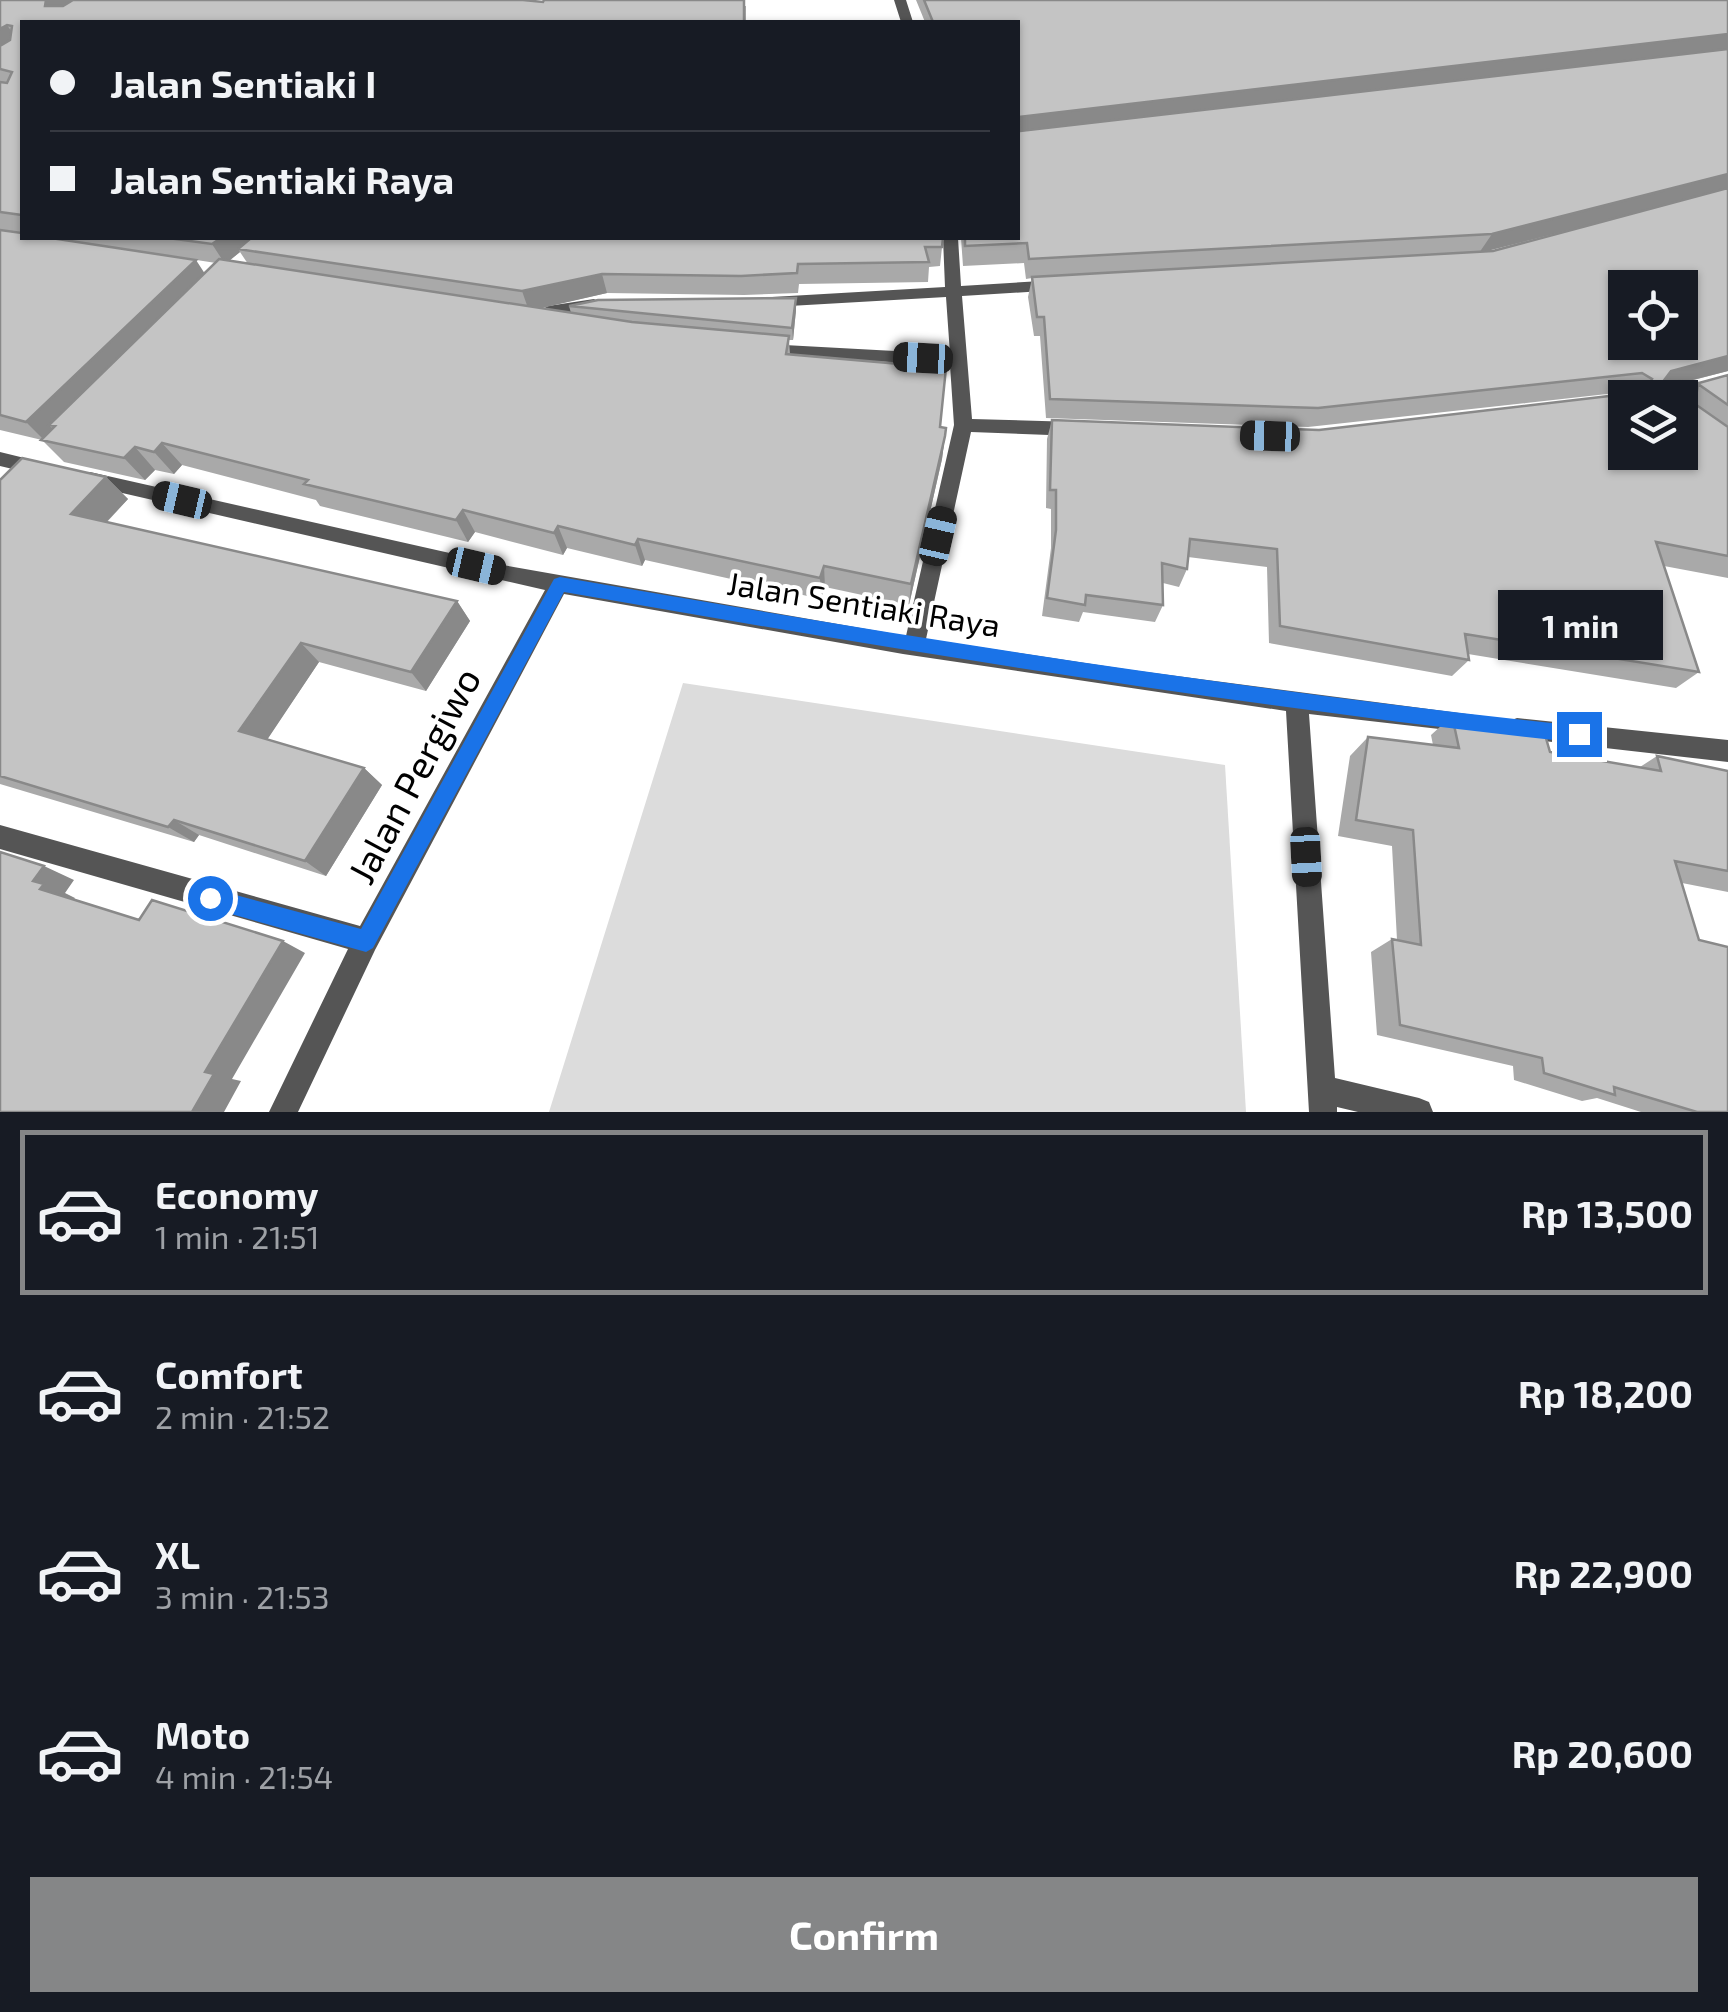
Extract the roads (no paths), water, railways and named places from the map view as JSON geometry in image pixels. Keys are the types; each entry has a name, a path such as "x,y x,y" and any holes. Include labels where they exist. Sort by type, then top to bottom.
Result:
{"street":[{"path":"914,646 964,425 950,240"},
{"path":"745,304 1076,284"},
{"path":"531,321 554,310 618,303"},
{"path":"512,318 566,327"},
{"path":"739,348 960,360"},
{"path":"964,425 1098,430"},
{"name":"Jalan Sentiaki Raya","path":"0,460 41,460 560,584 914,646 1297,703 1728,750"},
{"path":"12,490 41,460"},
{"name":"Jalan Pergiwo","path":"283,1112 366,941 560,584"},
{"path":"1297,703 1322,1100 1419,1112"},
{"path":"0,837 366,941"}]}
